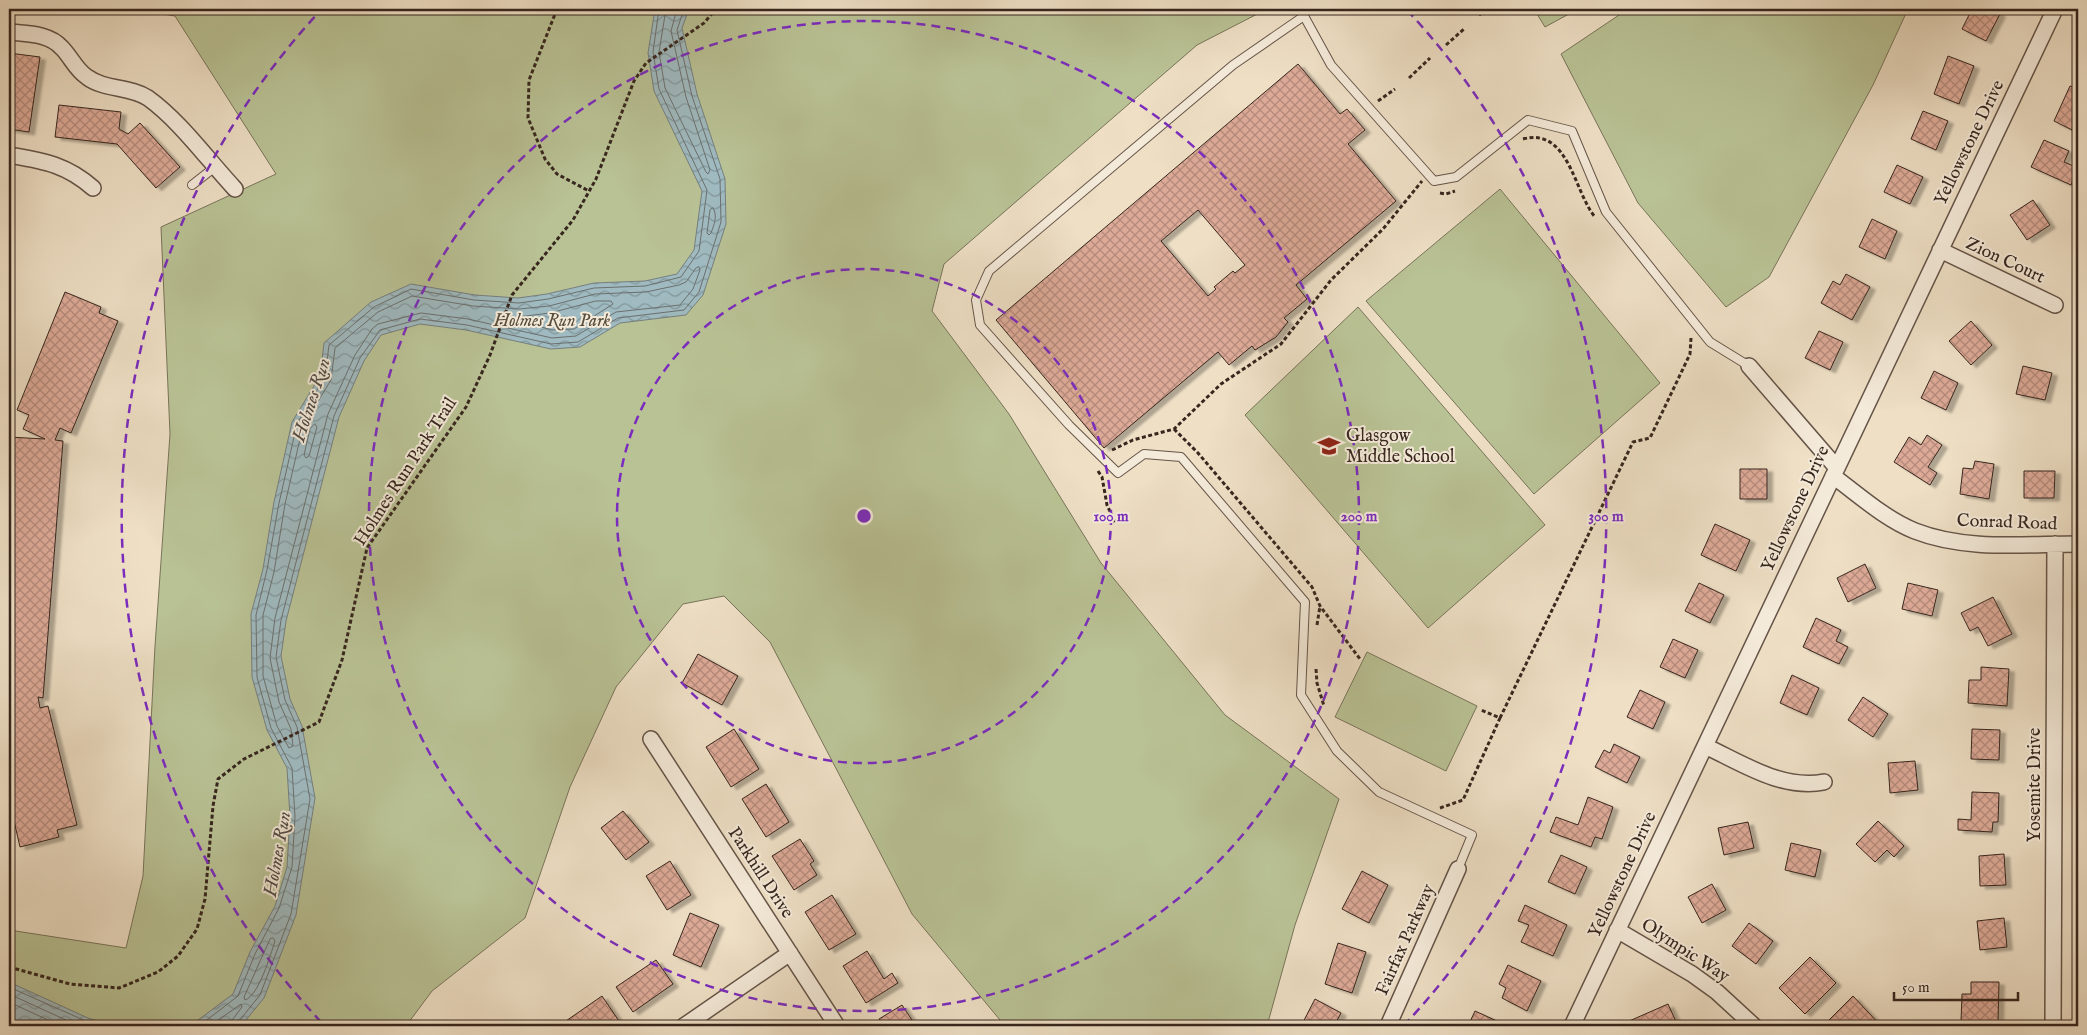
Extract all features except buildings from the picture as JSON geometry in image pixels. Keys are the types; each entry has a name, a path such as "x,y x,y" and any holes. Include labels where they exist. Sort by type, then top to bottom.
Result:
{"street":[{"name":"Yellowstone Drive","path":"1572,1026 2055,9"},
{"path":"9,32 42,36 54,40 86,76 93,81 146,97 174,122 235,189"},
{"path":"9,155 47,161 67,169 93,188"},
{"name":"Zion Court","path":"1940,250 2055,305"},
{"name":"Conrad Road","path":"1749,366 1835,472 1893,520 1915,531 1945,540 1973,544 2078,544"},
{"name":"Yosemite Drive","path":"2053,1026 2055,544"},
{"name":"Parkhill Drive","path":"651,739 837,1026"},
{"path":"1705,746 1779,780 1797,784 1824,782"},
{"name":"Fairfax Parkway","path":"1388,1026 1458,869"},
{"name":"Olympic Way","path":"1617,930 1692,974 1717,992 1754,1026"},
{"path":"684,1026 790,954"}],"lane":[{"path":"1458,869 1472,835 1379,792 1337,751 1301,695 1304,602 1181,457 1144,454 1118,473 1069,424 980,325 976,300 989,271 1233,65 1304,16 1331,64 1434,181 1456,177 1528,120 1572,131 1606,212 1710,342 1749,366"},
{"path":"192,185 215,167"}],"path":[{"path":"557,9 529,80 528,118 545,159 557,174 589,191"},
{"name":"Holmes Run Park Trail","path":"9,967 70,984 119,988 158,972 178,956 197,929 205,899 213,806 218,779 244,759 319,722 342,660 367,548 466,407 490,355 512,295 573,220 596,179 634,81 646,63 704,23 716,9"},
{"path":"1479,14 1487,9"},
{"path":"1446,45 1464,29"},
{"path":"1409,78 1430,58"},
{"path":"1375,103 1395,90"},
{"path":"1515,141 1531,137 1548,140 1561,151 1592,214 1598,221"},
{"path":"1111,450 1133,440 1174,429 1221,384 1281,344 1331,280 1383,229 1422,181 1427,186"},
{"path":"1438,192 1446,194 1460,189"},
{"path":"1438,808 1463,800 1500,718 1633,442 1650,438 1690,354 1691,336"},
{"path":"1174,429 1198,453 1312,586 1320,606 1360,659"},
{"path":"1095,467 1102,477 1107,505 1115,522"},
{"path":"1316,630 1320,606"},
{"path":"1315,665 1317,683 1325,710"},
{"path":"1481,710 1500,718"}],"green space":[{"name":"Holmes Run Park","path":"134,9 1267,9 1197,45 944,264 932,311 1009,414 1101,563 1225,715 1339,799 1295,925 1267,1026 1005,1026 912,914 770,642 724,596 683,604 616,687 570,787 525,918 432,991 406,1026 9,1026 9,930 126,948 143,876 155,646 170,434 161,227 276,174 175,16"},
{"path":"1534,9 1578,9 1545,27"},
{"path":"1628,9 1908,9 1873,85 1769,277 1726,307 1638,203 1561,54"},
{"path":"1500,189 1660,383 1534,494 1366,301"},
{"path":"1358,307 1545,525 1428,628 1245,415"},
{"path":"1367,652 1477,706 1446,771 1335,717"}],"water":[{"name":"Holmes Run","path":"655,9 689,9 682,28 697,94 725,179 726,224 703,295 686,315 620,323 580,347 551,349 466,330 420,324 381,335 364,361 339,417 286,621 281,656 290,699 302,726 315,798 296,915 264,998 241,1026 190,1026 233,994 250,952 275,906 287,867 290,817 287,768 267,730 252,677 251,614 263,569 274,502 292,422 320,376 324,343 371,302 411,284 475,295 518,298 547,294 594,283 645,281 677,274 694,250 702,191 654,91 648,53"},
{"path":"9,982 88,1018 114,1026 9,1026"}],"place":[{"name":"Glasgow Middle School","path":"1329,446"}]}
